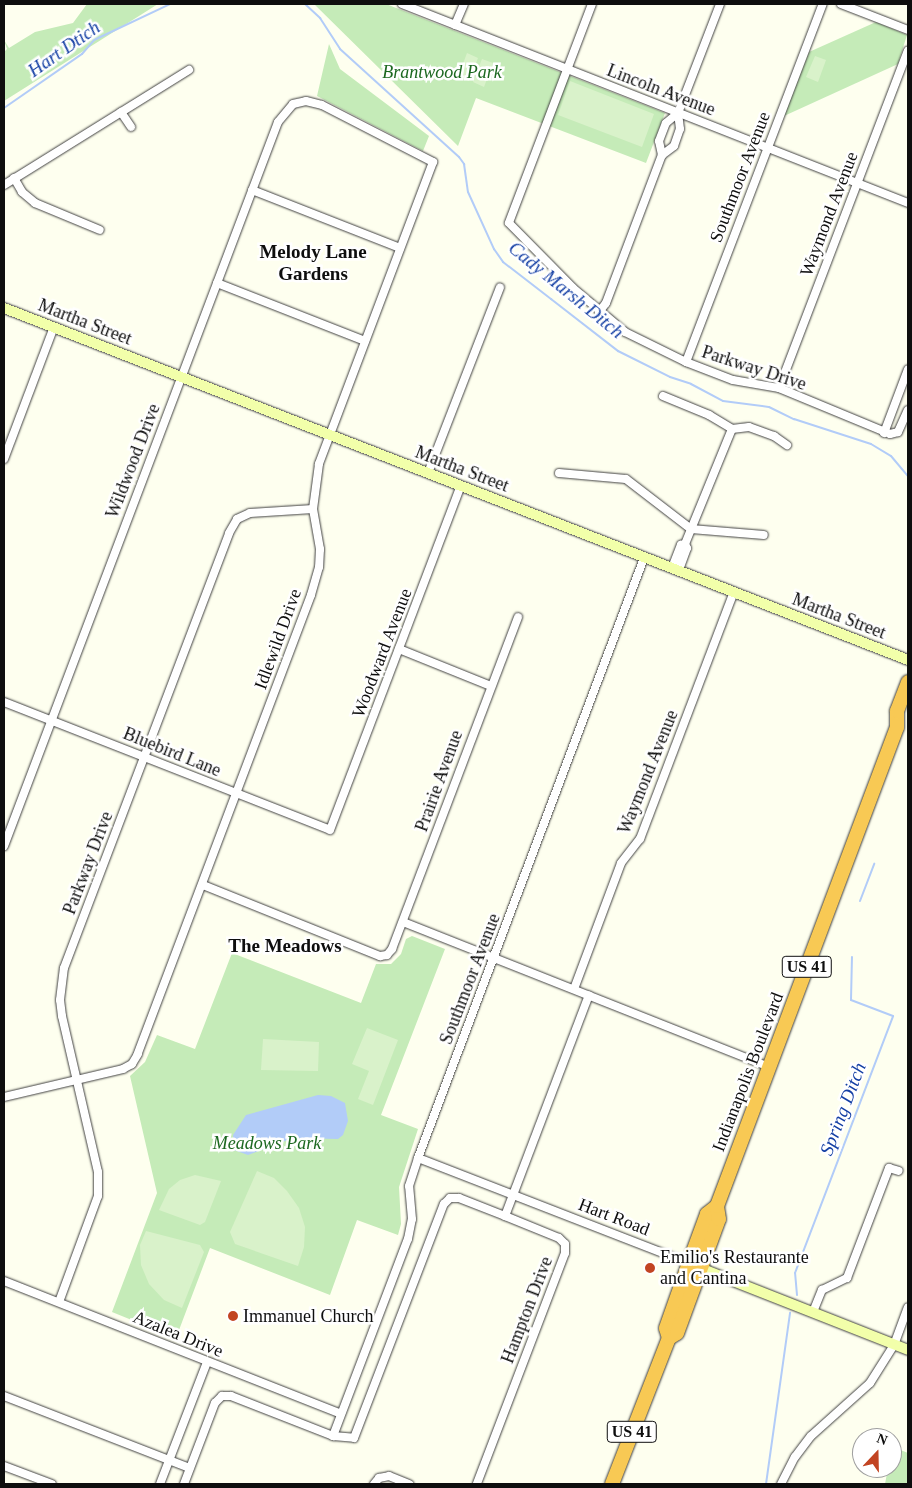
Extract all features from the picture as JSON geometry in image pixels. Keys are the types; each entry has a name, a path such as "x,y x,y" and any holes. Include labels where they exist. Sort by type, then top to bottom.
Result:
{"highway":[{"name":"Indianapolis Boulevard","path":"612,1484 669,1338 677,1334 695,1266 719,1219 717,1206 897,727 897,711 908,682"},
{"path":"897,727 908,718"}],"street":[{"name":"Lincoln Avenue","path":"402,4 908,202"},
{"path":"456,25 464,4"},
{"path":"567,69 592,4"},
{"path":"662,154 674,146 680,129 678,113 720,4"},
{"name":"Southmoor Avenue","path":"686,362 766,147 823,4"},
{"path":"841,4 908,30"},
{"name":"Waymond Avenue","path":"779,388 908,51"},
{"name":"Parkway Drive","path":"567,69 509,223 599,312 625,332 686,362 732,380 779,388 884,433"},
{"path":"4,185 189,70"},
{"name":"Wildwood Drive","path":"4,846 278,122 293,104 306,101 322,105 432,162"},
{"path":"121,112 131,127"},
{"path":"599,312 606,303 662,154 659,140 666,123 678,113"},
{"name":"Idlewild Drive","path":"76,1080 132,1064 203,886 312,595 320,549 313,509 315,485 329,435 432,162"},
{"path":"14,178 22,192 35,202 100,230"},
{"path":"252,190 400,248"},
{"path":"217,283 365,341"},
{"path":"428,473 500,287"},
{"name":"Martha Street","path":"4,308 908,660"},
{"path":"4,459 54,327"},
{"path":"908,369 884,433 898,432 908,410"},
{"path":"663,396 709,415 732,429 749,427 774,436 787,445"},
{"path":"675,569 681,545 685,544 732,429"},
{"path":"560,473 626,479 691,529 764,535"},
{"name":"Woodward Avenue","path":"330,830 461,486"},
{"name":"Parkway Drive","path":"60,1302 93,1217 98,1196 98,1172 62,1016 61,983 228,533 237,519 250,513 313,509"},
{"name":"Southmoor Avenue","path":"341,1414 408,1239 412,1219 409,1186 418,1158 644,558"},
{"name":"Waymond Avenue","path":"574,989 621,863 640,839 734,592"},
{"name":"Prairie Avenue","path":"203,886 380,956 387,955 392,949 403,922 518,617"},
{"path":"399,649 491,686"},
{"name":"Bluebird Lane","path":"4,702 330,830"},
{"path":"403,922 770,1067"},
{"path":"505,1216 589,995"},
{"path":"4,1098 76,1080"},
{"name":"Hart Road","path":"418,1158 908,1350"},
{"path":"813,1312 822,1290 847,1278 889,1168 899,1171"},
{"name":"Hampton Drive","path":"184,1484 215,1402 222,1396 231,1396 347,1440 357,1433 444,1204 450,1198 459,1198 559,1238 565,1244 565,1253 477,1484"},
{"name":"Azalea Drive","path":"4,1281 341,1414"},
{"path":"781,1484 805,1442 862,1392 894,1345 908,1306"},
{"path":"160,1484 207,1362"},
{"path":"4,1396 190,1468"},
{"path":"333,1436 341,1414"},
{"path":"4,1466 52,1484"},
{"path":"374,1484 379,1478 389,1476 409,1484"}],"green space":[{"path":"87,4 158,4 4,101 4,52 7,49 4,40 9,48 35,32 73,23"},
{"name":"Brantwood Park","path":"314,4 386,4 665,113 646,163 476,98 458,146"},
{"path":"876,22 907,35 898,64 784,116 809,52"},
{"path":"329,44 340,69 429,136 423,151 317,96"},
{"path":"467,53 478,58 469,81 458,77"},
{"path":"815,56 826,60 818,82 806,77"},
{"path":"482,59 493,63 484,87 473,82"},
{"path":"570,81 654,114 642,147 558,115"},
{"name":"Meadows Park","path":"412,936 445,949 381,1115 418,1129 399,1187 401,1224 398,1235 357,1220 330,1295 210,1248 176,1338 112,1312 157,1193 130,1076 145,1062 157,1035 195,1049 232,953 361,1003 376,964 391,964 401,954 406,939"},
{"path":"367,1028 398,1040 373,1105 358,1099 369,1071 352,1064"},
{"path":"263,1039 319,1042 318,1071 261,1070"},
{"path":"257,1171 274,1178 287,1191 299,1208 305,1227 304,1247 298,1266 235,1244 230,1232"},
{"path":"195,1175 221,1181 205,1222 200,1225 159,1210 169,1189 180,1180"},
{"path":"146,1231 200,1245 204,1252 182,1308 164,1300 149,1284 141,1265 140,1245"},
{"path":"902,1451 908,1453 908,1484 885,1484 886,1478 902,1478"}],"water":[{"path":"318,1095 331,1096 345,1103 348,1121 343,1135 338,1139 293,1138 248,1155 234,1150 233,1135 246,1115"}],"waterway":[{"name":"Hart Dtich","path":"4,108 82,54 94,40 170,4"},
{"name":"Cady Marsh Ditch","path":"305,4 320,18 340,49 459,157 464,164 468,192 494,249 503,262 618,351 670,377 691,384 723,401 769,407 794,419 871,444 891,456 908,476"},
{"name":"Spring Ditch","path":"860,901 874,864"},
{"name":"Spring Ditch","path":"797,1295 795,1273 893,1016 851,1000 852,957"},
{"path":"766,1484 790,1313"}],"place":[{"name":"Emilio's Restaurante and Cantina","path":"650,1268"},
{"name":"Immanuel Church","path":"233,1316"}],"district":[{"name":"Melody Lane Gardens","path":"313,263"},
{"name":"The Meadows","path":"285,946"}]}
